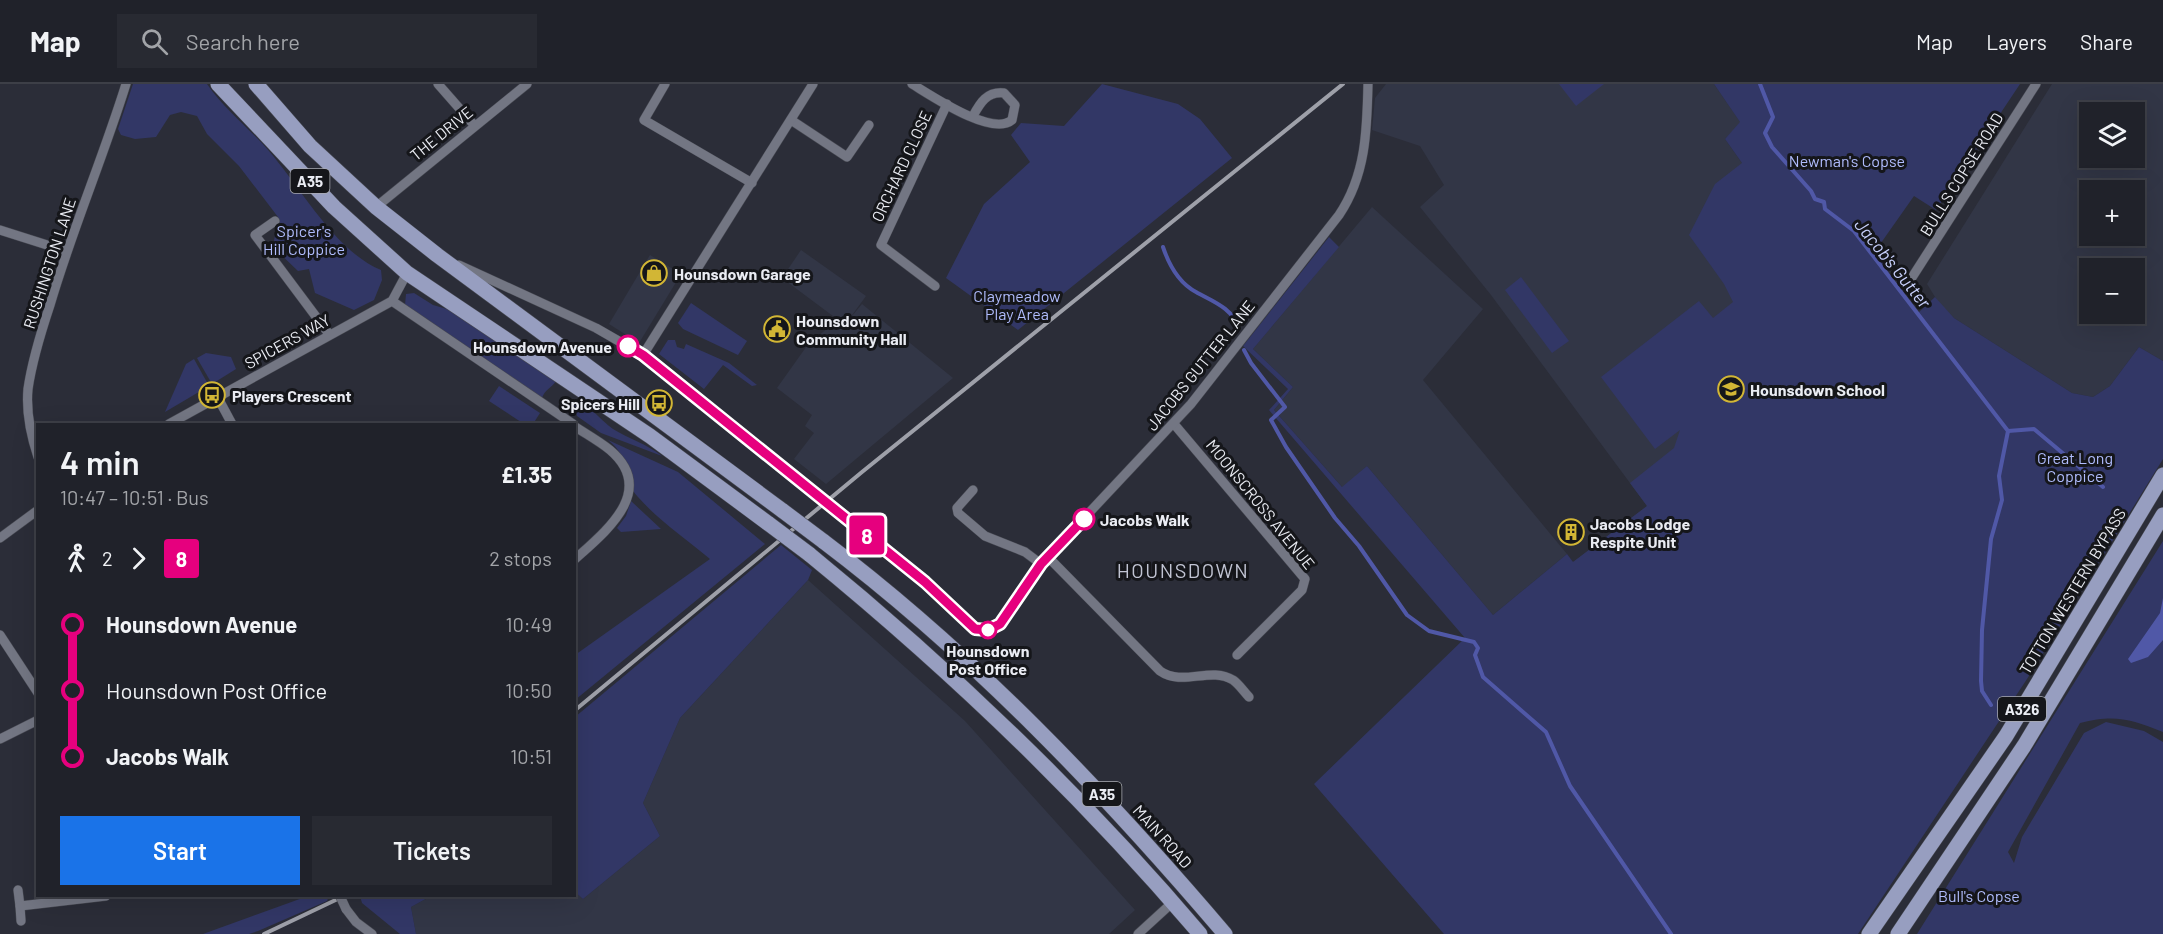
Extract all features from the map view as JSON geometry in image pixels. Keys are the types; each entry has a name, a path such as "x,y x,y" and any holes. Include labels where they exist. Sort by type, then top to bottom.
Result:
{"main road":[{"name":"A35","path":"218,84 334,207 407,273 650,436 809,554 956,678 1068,788 1200,934"},
{"name":"A35","path":"256,84 310,146 376,207 437,255"},
{"name":"MAIN ROAD","path":"437,255 823,541 969,663 1092,783 1226,934"},
{"name":"TOTTON WESTERN BYPASS","path":"1869,934 2006,736 2163,475"},
{"name":"A326","path":"1898,934 2024,746 2163,515"}],"street":[{"name":"RUSHINGTON LANE","path":"36,448 29,415 28,392 43,328 66,251 110,135 126,84"},
{"path":"438,84 474,125"},
{"name":"THE DRIVE","path":"376,207 527,84"},
{"path":"665,84 644,120 752,183"},
{"path":"437,255 577,318 643,355 813,84"},
{"path":"912,84 947,105 995,126 1012,120 1015,105 1004,93 991,93 982,101 973,116"},
{"name":"JACOBS GUTTER LANE","path":"643,355 925,582 970,626 988,630 1000,624 1048,556 1174,424 1345,206 1362,165 1368,84"},
{"name":"BULLS COPSE ROAD","path":"1911,279 2036,84"},
{"name":"ORCHARD CLOSE","path":"935,286 881,245 947,105"},
{"path":"790,120 847,157 869,125"},
{"path":"275,221 255,235 330,334"},
{"path":"0,230 66,251"},
{"path":"407,273 392,301 571,423"},
{"name":"SPICERS WAY","path":"171,423 392,301"},
{"path":"218,398 231,423"},
{"name":"MOONSCROSS AVENUE","path":"1174,424 1305,579 1301,591 1237,655"},
{"path":"576,426 611,450 623,466 628,483 624,511 608,530 576,558"},
{"path":"973,490 957,508 958,513 986,536 1025,552 1041,564"},
{"path":"0,538 36,511"},
{"path":"1048,556 1166,675 1181,679 1208,675 1227,678 1235,682 1249,697"},
{"path":"0,635 36,690"},
{"path":"0,739 36,721"},
{"path":"18,890 21,921"},
{"path":"20,906 97,897"},
{"path":"340,897 346,909 372,934"},
{"path":"1138,934 1173,902"}],"shaded area":[{"name":"Hounsdown School","path":"1386,84 1714,84 1741,123 1725,139 1978,496 1498,619 1647,506 1491,295 1420,207 1444,185 1420,146 1372,130 1375,98"},
{"path":"2052,84 2163,84 2163,361 2139,347 2110,386 2093,397 2072,393 1954,318 1940,305 1927,284"},
{"path":"1372,207 1483,309 1423,380 1567,554 1493,615 1367,466 1343,488 1274,410 1293,387 1253,349"},
{"path":"801,250 866,296 847,322 862,304 953,378 826,484 794,459 814,433 805,426 812,415 777,388 809,343 837,321 845,325 782,278"},
{"path":"650,255 681,274 639,343 609,324"},
{"path":"808,580 965,721 1135,910 1109,934 416,934 411,907 429,897 576,897 576,892 583,899 660,836 643,803 680,718"},
{"path":"2163,598 2163,640 2148,657 2131,663 2128,659 2160,613"}],"green space":[{"name":"Spicer's Hill Coppice","path":"133,84 207,84 221,102 269,151 334,234 349,249 381,270 382,280 374,300 354,310 315,293 309,269 298,271 273,247 278,217 239,166 207,134 197,116 181,112 170,115 156,137 135,139 121,135 118,129"},
{"name":"Claymeadow Play Area","path":"1102,84 1178,104 1200,119 1232,158 1018,330 946,278 984,204 1030,162 1011,135 1021,123 1064,126"},
{"path":"1559,84 1604,84 1576,106"},
{"path":"1714,84 2020,84 1936,210 1914,196 1876,250 1894,282 1918,313 1935,297 1954,318 2072,393 2093,397 2110,386 2139,347 2163,361 2163,459 2027,679 1858,934 1444,934 1314,784 1465,638 1269,410 1288,389 1243,346 1329,237 1339,247 1253,349 1293,387 1274,410 1342,487 1367,466 1493,615 1567,554 1573,562 1647,506 1630,483 1674,448 1680,430 1655,449 1601,377 1699,301 1713,318 1733,302 1724,284 1689,235 1715,184 1742,163 1725,139 1740,122"},
{"path":"1521,277 1569,341 1552,353 1505,290"},
{"path":"414,293 433,305 447,309 556,381 542,398 405,305 406,294"},
{"path":"691,303 747,341 738,355 683,329 678,323"},
{"path":"668,340 675,340 677,347 684,349 686,344 729,363 757,385 752,386 723,365 704,389 659,354"},
{"path":"206,353 231,357 236,369 212,384 197,358"},
{"path":"194,359 209,386 165,412 186,364"},
{"path":"499,386 540,413 534,423 522,423 489,401"},
{"path":"572,401 584,405 613,429 662,456 601,433 577,416"},
{"path":"608,440 678,472 765,544 576,699 576,654 710,559 663,521 638,497 633,491 621,454"},
{"path":"631,501 661,529 621,532 617,528 626,516"},
{"name":"Bull's Copse","path":"2163,541 2163,732 2113,718 2080,723 2008,852 2014,863 2022,837 2084,733 2106,722 2144,731 2163,742 2163,934 1917,934"},
{"path":"781,545 812,570 808,580 680,718 643,803 660,836 583,899 576,893 576,716"},
{"path":"305,897 329,897 327,901 249,934 203,934"},
{"path":"360,897 429,897 411,907 416,934 400,934 362,903"}],"waterway":[{"name":"Jacob's Gutter","path":"1760,84 1773,117 1765,133 1772,147 1811,191 1815,199 1824,202 1825,209 1854,231 2008,431 1999,476 2002,500 1991,539 1982,630 1982,691 1991,705"},
{"path":"1163,247 1180,279 1190,288 1227,310 1238,328"},
{"path":"1244,350 1251,363 1285,407 1271,420 1286,447 1335,518 1359,546 1407,615 1429,631 1474,642 1478,648 1475,655 1483,677 1546,732 1570,786 1671,934"},
{"name":"Jacob's Gutter","path":"2008,431 2034,429 2103,487"}],"railway":[{"path":"576,709 862,472 1343,84"},
{"path":"264,934 342,897"}],"bus line":[{"name":"8","path":"628,346 643,355 925,582 975,629 988,630 1000,624 1041,564 1084,519"}],"place":[{"name":"Hounsdown Garage","path":"654,273"},
{"name":"Hounsdown Community Hall","path":"777,329"},
{"name":"Hounsdown Avenue","path":"628,346"},
{"name":"Hounsdown School","path":"1731,389"},
{"name":"Players Crescent","path":"212,395"},
{"name":"Spicers Hill","path":"659,403"},
{"name":"Jacobs Walk","path":"1084,519"},
{"name":"Jacobs Lodge Respite Unit","path":"1571,532"},
{"name":"Hounsdown Post Office","path":"988,630"}],"district":[{"name":"HOUNSDOWN","path":"1183,570"}],"park label":[{"name":"Newman's Copse","path":"1847,160"},
{"name":"Great Long Coppice","path":"2075,466"}]}
